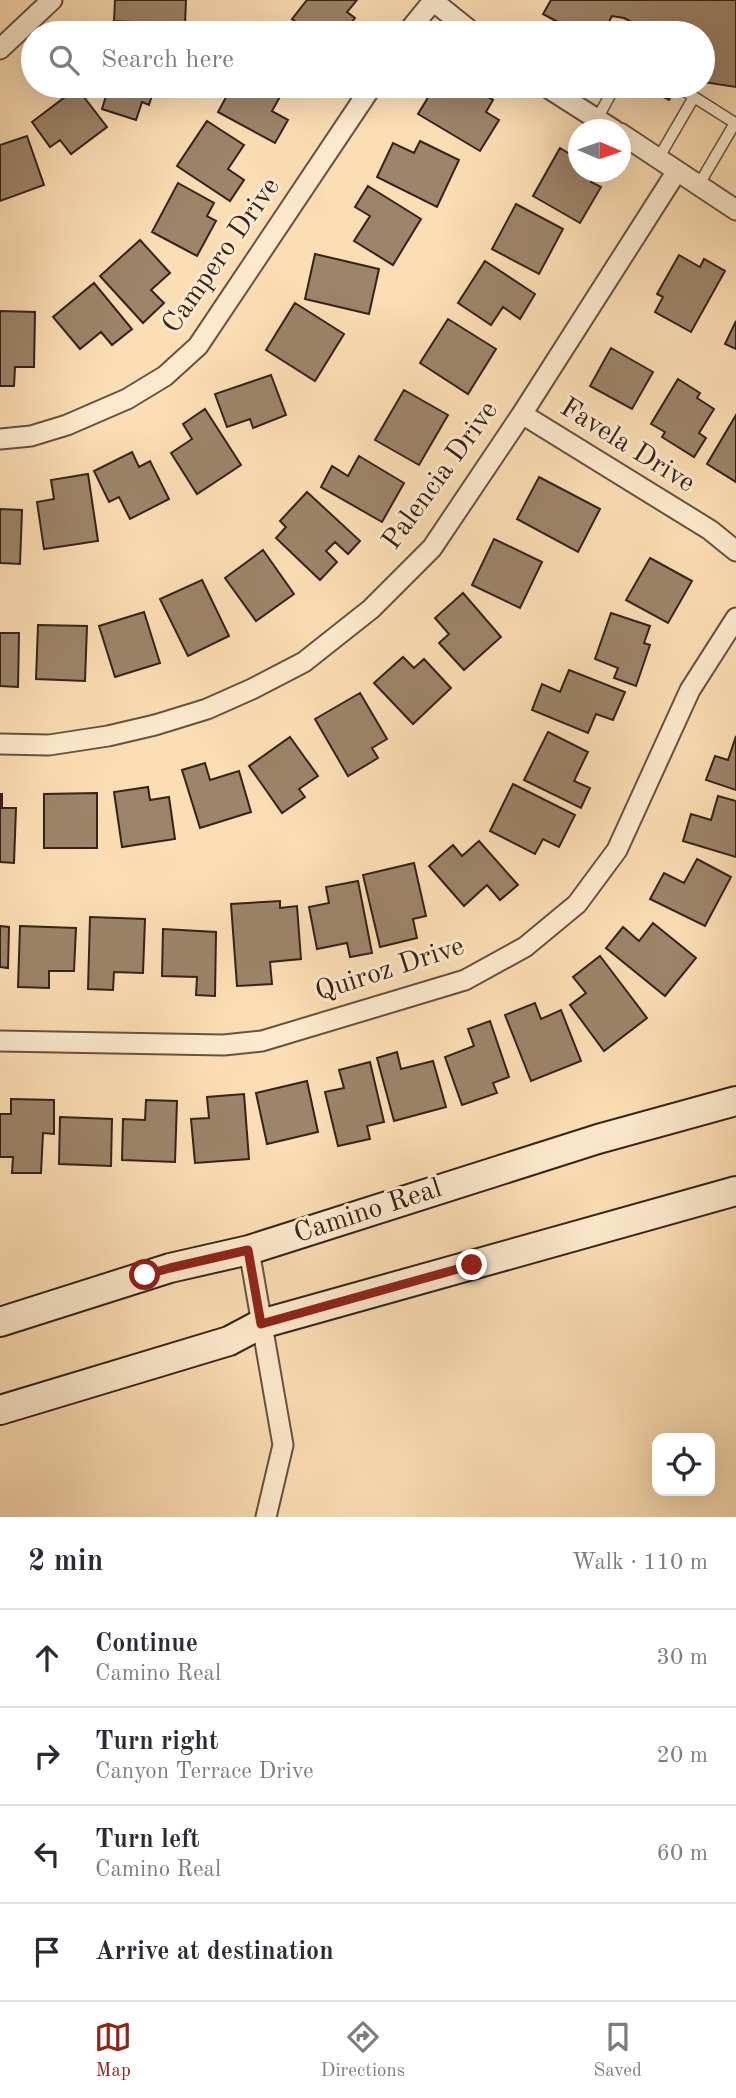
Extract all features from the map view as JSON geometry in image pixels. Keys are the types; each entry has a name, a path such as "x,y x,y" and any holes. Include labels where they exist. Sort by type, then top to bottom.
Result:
{"main road":[{"name":"Camino Real","path":"0,1322 170,1268 248,1250 598,1139 736,1101"},
{"path":"0,1410 229,1341 261,1324 736,1191"}],"street":[{"path":"30,21 52,0"},
{"path":"416,21 432,1 458,21"},
{"path":"0,49 21,29"},
{"name":"Campero Drive","path":"0,439 31,436 67,425 127,399 165,376 198,346 364,98"},
{"path":"564,98 597,119"},
{"path":"631,140 736,210"},
{"name":"Palencia Drive","path":"0,744 49,745 108,736 207,709 304,662 370,609 432,548 522,414 677,171"},
{"name":"Favela Drive","path":"522,414 710,530 736,551"},
{"name":"Quiroz Drive","path":"0,1041 223,1045 262,1041 465,980 525,947 577,904 617,850 690,690 736,618"},
{"path":"248,1250 283,1445 266,1517"}],"lane":[{"path":"597,119 608,98"},
{"path":"658,159 693,98"},
{"path":"696,98 736,123 698,186"}],"building":[{"path":"115,0 186,0 185,21 114,21"},
{"path":"307,0 357,0 347,12 355,18 353,21 292,19"},
{"path":"551,0 736,0 736,87 715,84 715,21 630,21 612,16 609,21 556,21 543,14"},
{"path":"64,98 85,98 107,127 71,154 60,140 50,147 32,122"},
{"path":"105,98 151,98 149,105 142,102 136,120 102,109"},
{"path":"226,98 279,98 272,111 288,120 275,143 218,112"},
{"path":"428,98 489,98 493,100 486,112 499,120 480,151 418,114"},
{"path":"207,121 244,145 228,169 244,180 230,201 177,166"},
{"path":"27,136 44,185 0,201 0,145"},
{"path":"420,141 459,160 437,207 377,177 393,143 414,153"},
{"path":"560,148 568,153 568,182 591,182 601,187 580,223 533,196"},
{"path":"178,183 214,203 207,216 216,221 197,256 152,232"},
{"path":"368,186 421,219 393,265 354,241 370,216 355,207"},
{"path":"516,204 563,229 539,274 492,249"},
{"path":"140,240 170,273 151,290 164,303 143,323 100,276"},
{"path":"315,254 379,269 369,314 305,299"},
{"path":"679,255 700,267 704,259 725,271 691,332 655,312 663,297 657,294"},
{"path":"485,261 535,294 520,319 503,307 491,325 458,303"},
{"path":"94,283 132,329 112,345 101,332 80,349 53,317"},
{"path":"295,303 344,334 315,381 266,350"},
{"path":"0,311 35,312 34,367 15,367 14,386 0,386"},
{"path":"448,319 496,349 468,394 420,363"},
{"path":"736,321 736,349 725,344"},
{"path":"611,348 653,372 632,409 590,386"},
{"path":"271,375 286,415 253,428 250,419 227,427 215,394"},
{"path":"678,379 700,393 697,398 714,409 699,433 706,438 694,457 662,437 665,432 651,424"},
{"path":"404,390 448,415 419,465 375,440"},
{"path":"205,409 241,465 197,494 171,453 192,439 183,424"},
{"path":"736,415 736,482 707,464"},
{"path":"132,452 139,467 150,461 169,499 130,519 119,497 109,502 94,471"},
{"path":"359,456 404,483 382,522 321,487 332,466 348,476"},
{"path":"88,474 98,541 44,549 37,502 54,499 51,480"},
{"path":"539,477 600,509 578,552 517,519"},
{"path":"307,492 360,541 348,554 335,542 326,551 337,562 320,580 276,538 286,527 280,521"},
{"path":"0,509 22,510 20,564 0,563"},
{"path":"494,539 542,562 520,608 472,585"},
{"path":"263,550 294,594 256,621 225,578"},
{"path":"650,558 692,581 668,623 626,600"},
{"path":"202,580 229,636 188,656 160,599"},
{"path":"463,593 501,637 464,670 439,643 449,634 435,618"},
{"path":"144,612 160,663 115,677 99,626"},
{"path":"611,613 650,626 644,643 650,645 636,686 614,678 618,668 595,659"},
{"path":"38,625 87,626 85,681 36,679"},
{"path":"0,633 19,633 18,687 0,686"},
{"path":"403,657 414,668 424,659 451,688 413,724 374,683"},
{"path":"569,670 625,692 613,720 596,714 588,733 532,710 542,684 560,692"},
{"path":"360,693 387,739 372,748 378,758 348,776 315,719"},
{"path":"548,732 588,752 574,781 590,788 581,808 524,780"},
{"path":"736,736 736,790 706,780 715,756 728,760"},
{"path":"290,737 318,776 299,789 305,797 282,813 249,766"},
{"path":"205,763 210,780 239,771 251,812 200,828 182,770"},
{"path":"513,784 575,815 559,847 543,839 535,854 490,831"},
{"path":"148,787 150,800 169,797 175,839 122,847 114,792"},
{"path":"97,793 97,848 44,848 44,794"},
{"path":"0,794 2,808 16,808 14,863 0,862"},
{"path":"718,796 736,801 736,857 683,841 691,814 711,820"},
{"path":"479,841 518,885 500,900 487,885 464,906 429,866 453,845 462,856"},
{"path":"697,859 731,877 705,926 650,899 664,873 684,883"},
{"path":"414,863 426,916 413,919 417,938 380,947 363,875"},
{"path":"358,881 372,953 350,957 347,943 317,949 309,907 329,903 326,887"},
{"path":"280,901 280,908 297,906 301,959 270,962 272,984 237,986 231,904"},
{"path":"90,917 145,919 143,973 114,972 113,990 88,989"},
{"path":"653,923 696,958 665,996 606,948 623,927 639,941"},
{"path":"0,926 9,927 8,968 0,967"},
{"path":"20,926 76,928 74,971 49,971 49,988 18,987"},
{"path":"163,929 216,932 215,996 196,995 197,977 162,976"},
{"path":"600,956 647,1018 604,1051 570,1005 586,993 573,977"},
{"path":"535,1003 541,1019 561,1010 581,1061 531,1081 505,1015"},
{"path":"490,1021 509,1077 493,1083 497,1093 462,1105 445,1057 474,1046 468,1029"},
{"path":"397,1052 401,1069 433,1061 446,1107 394,1121 377,1058"},
{"path":"370,1062 384,1122 367,1126 370,1139 338,1146 325,1092 344,1088 339,1070"},
{"path":"307,1081 318,1132 267,1144 256,1093"},
{"path":"244,1094 249,1159 195,1163 191,1119 209,1118 207,1097"},
{"path":"11,1099 54,1100 54,1134 43,1133 41,1173 12,1173 13,1157 0,1157 0,1114 11,1114"},
{"path":"146,1100 177,1101 175,1162 122,1160 123,1119 145,1120"},
{"path":"60,1117 112,1119 111,1166 59,1164"}],"route":[{"path":"145,1275 248,1250 261,1324 472,1265"}]}
